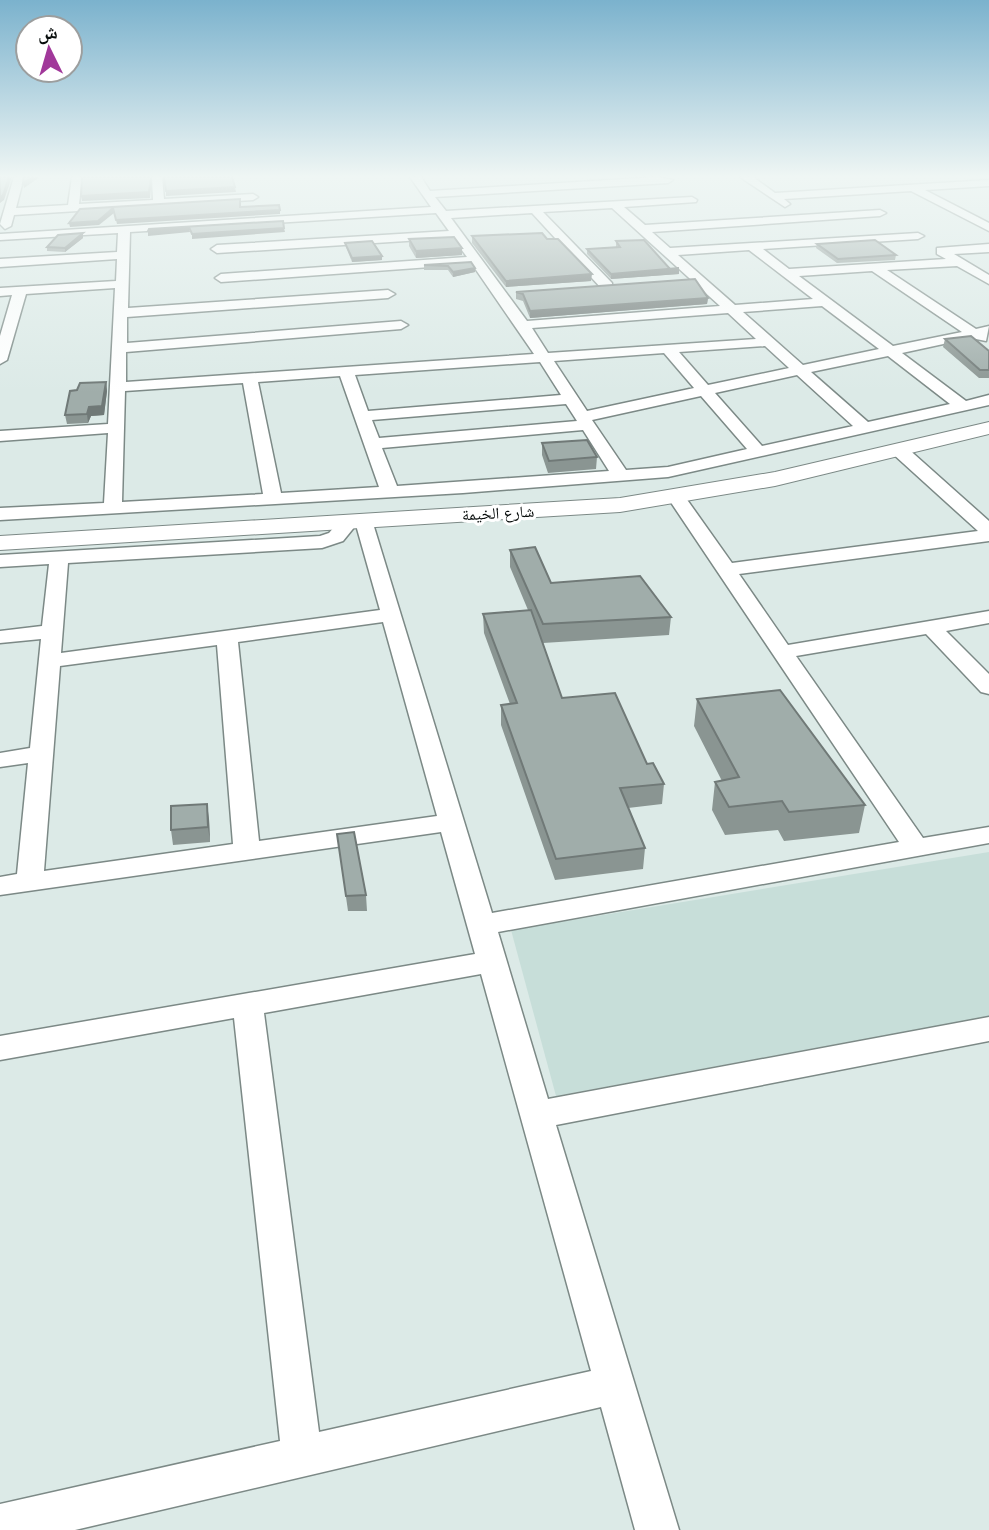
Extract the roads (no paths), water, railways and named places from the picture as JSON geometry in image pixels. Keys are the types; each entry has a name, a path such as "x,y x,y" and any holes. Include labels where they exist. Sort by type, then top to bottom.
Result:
{"street":[{"path":"113,507 123,248"},
{"path":"218,248 225,305"},
{"path":"219,264 342,248"},
{"path":"467,248 507,294 543,359 621,476"},
{"path":"571,248 606,286"},
{"path":"663,248 691,280 732,309 866,429"},
{"path":"666,251 710,248"},
{"path":"754,248 963,406"},
{"path":"937,248 989,280"},
{"path":"941,251 983,248"},
{"path":"0,263 123,255"},
{"path":"219,264 377,267 475,260"},
{"path":"784,273 958,262"},
{"path":"377,267 396,314"},
{"path":"874,267 981,331 989,343"},
{"path":"0,292 122,284"},
{"path":"0,360 20,291"},
{"path":"523,325 823,302"},
{"path":"120,313 225,305 396,314"},
{"path":"120,348 396,314"},
{"path":"373,444 584,421 981,331"},
{"path":"118,387 345,369 415,360 543,359 768,342"},
{"path":"669,350 709,392 759,453"},
{"path":"345,369 390,492"},
{"path":"249,377 273,498"},
{"path":"362,416 570,399"},
{"path":"0,513 390,492 465,494 668,472 989,400"},
{"name":"شارع الخيمة","path":"0,526 154,525 299,517 465,494 587,493 707,479 989,415"},
{"path":"0,436 117,428"},
{"name":"شارع الخيمة","path":"299,517 357,521 581,508 677,498 775,480 989,428"},
{"path":"899,450 989,533"},
{"path":"677,498 916,848"},
{"path":"0,561 322,542 336,537 357,521 392,615 657,1530"},
{"name":"شارع الخيمة","path":"0,542 154,525"},
{"path":"727,570 989,533"},
{"path":"30,881 59,558"},
{"path":"50,661 392,615"},
{"path":"784,652 989,617"},
{"path":"931,626 989,687"},
{"path":"0,637 52,631"},
{"path":"227,637 247,850"},
{"path":"0,760 42,754"},
{"path":"0,886 451,822"},
{"path":"482,925 989,835"},
{"path":"0,1048 491,962"},
{"path":"248,1005 302,1458"},
{"path":"536,1115 989,1029"},
{"path":"0,1526 615,1385"}]}
